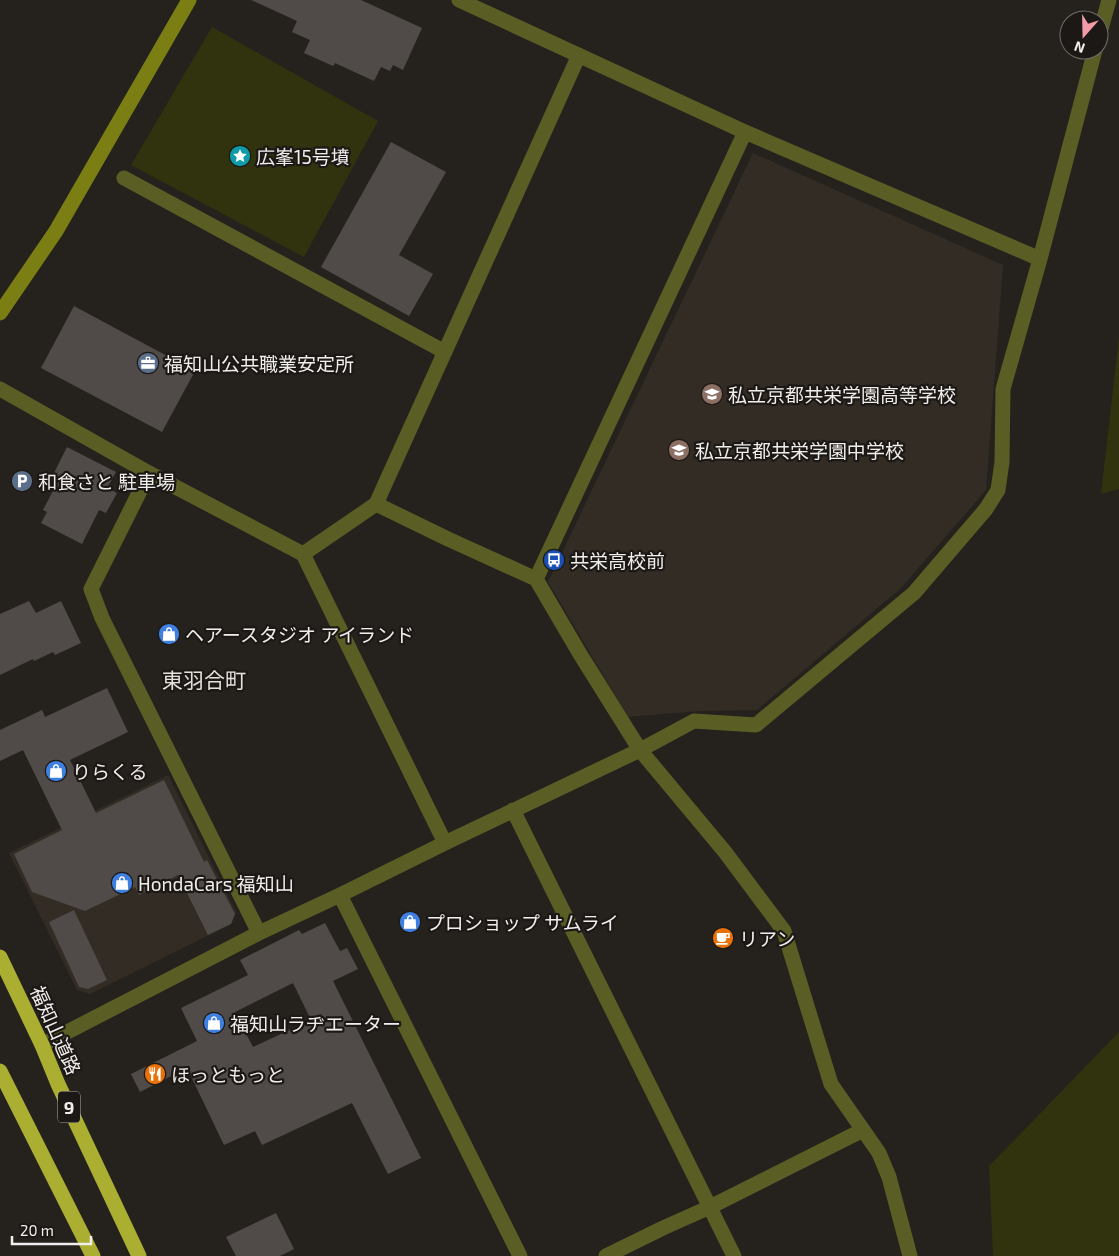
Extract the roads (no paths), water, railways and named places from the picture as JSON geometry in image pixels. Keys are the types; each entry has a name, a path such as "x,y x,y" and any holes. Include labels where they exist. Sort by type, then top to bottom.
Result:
{"highway":[{"name":"福知山道路","path":"0,957 139,1256"},
{"path":"0,1071 93,1256"}],"street":[{"path":"0,313 56,231 189,0"},
{"path":"459,0 745,132 1040,259"},
{"path":"303,554 376,504 579,55"},
{"path":"42,1045 258,933 640,750 694,721 756,725 914,593 986,510 998,490 1002,462 1002,389 1040,259 1092,60"},
{"path":"536,580 745,132"},
{"path":"124,178 445,352"},
{"path":"0,388 149,473 303,554 445,843"},
{"path":"149,473 91,589 102,618 258,933"},
{"path":"376,504 536,580 640,750 725,852 784,931 831,1084 879,1153 889,1177 910,1256"},
{"path":"513,810 734,1256"},
{"path":"340,895 520,1256"},
{"path":"606,1256 710,1207 863,1130"}],"place":[{"name":"広峯15号墳","path":"240,156"},
{"name":"福知山公共職業安定所","path":"148,363"},
{"name":"私立京都共栄学園高等学校","path":"712,394"},
{"name":"私立京都共栄学園中学校","path":"679,450"},
{"name":"和食さと 駐車場","path":"22,481"},
{"name":"共栄高校前","path":"554,560"},
{"name":"ヘアースタジオ アイランド","path":"169,634"},
{"name":"りらくる","path":"56,771"},
{"name":"HondaCars 福知山","path":"122,883"},
{"name":"プロショップ サムライ","path":"410,922"},
{"name":"リアン","path":"723,938"},
{"name":"福知山ラヂエーター","path":"214,1023"},
{"name":"ほっともっと","path":"155,1074"}],"district":[{"name":"東羽合町","path":"204,679"}]}
